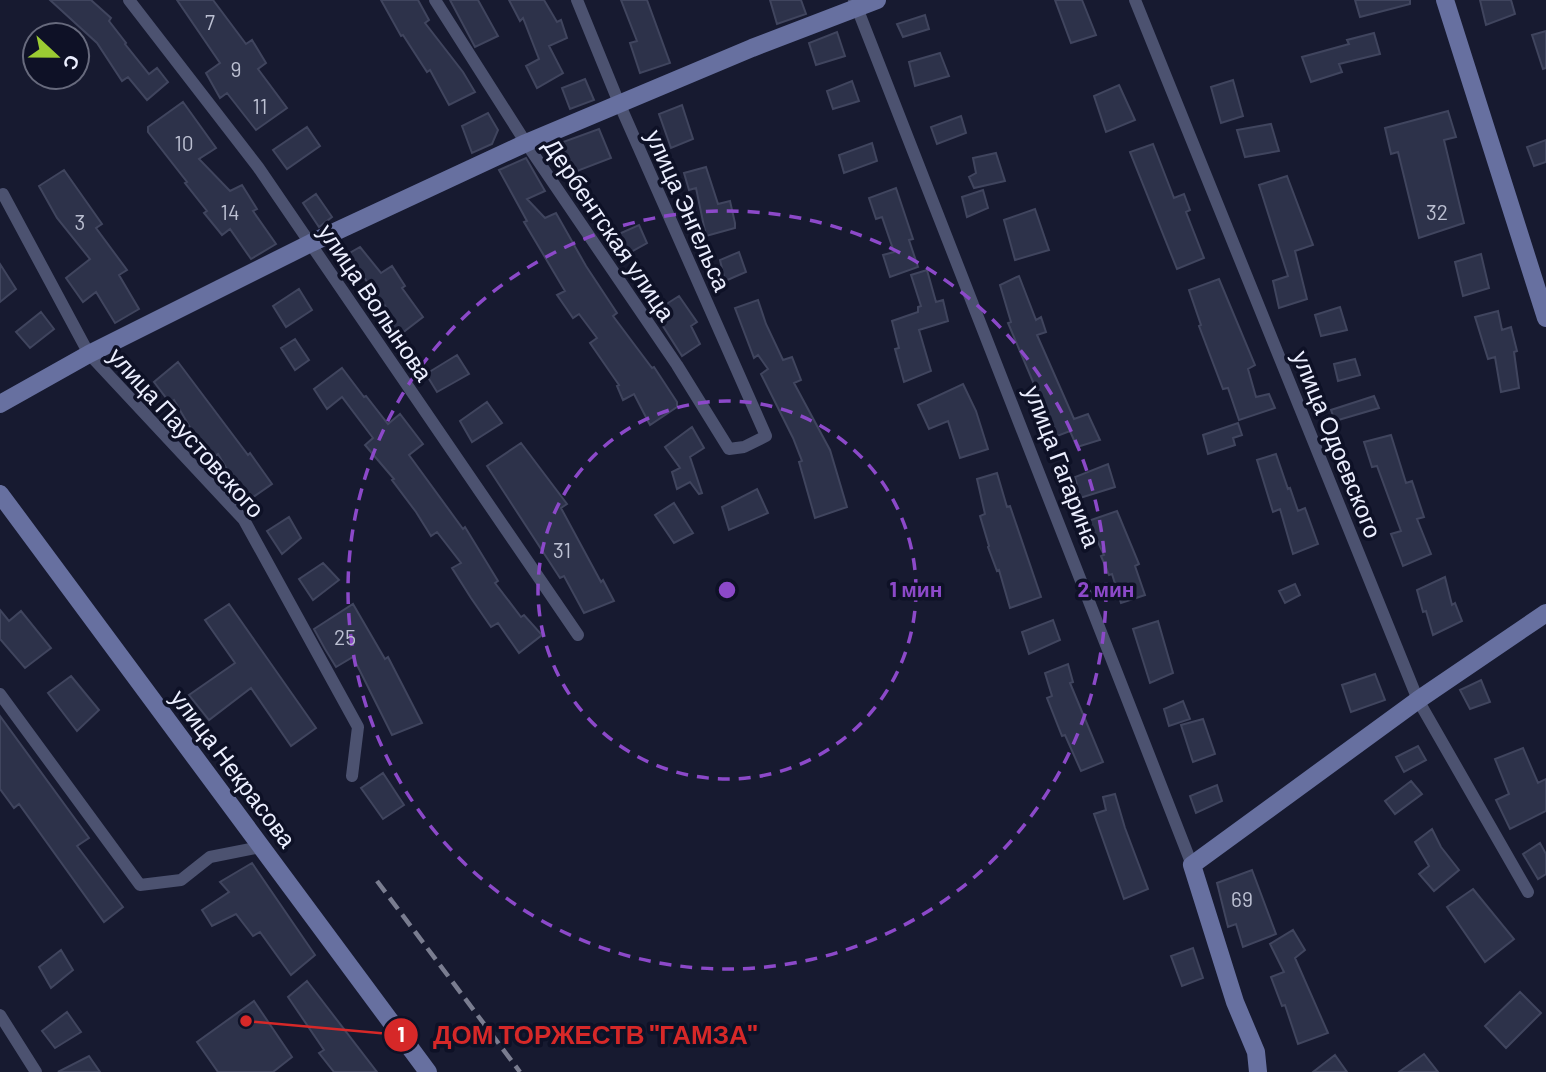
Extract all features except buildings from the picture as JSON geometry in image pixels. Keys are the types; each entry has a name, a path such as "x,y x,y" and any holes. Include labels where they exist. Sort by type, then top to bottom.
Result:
{"street":[{"name":"улица Волынова","path":"129,0 258,167 578,635"},
{"name":"Дербентская улица","path":"435,0 526,143 677,365 729,449 744,447 766,436"},
{"name":"улица Энгельса","path":"577,0 619,103 766,436"},
{"path":"0,404 89,354 311,243 526,143 856,4 877,0"},
{"name":"улица Одоевского","path":"1135,0 1418,700 1528,892"},
{"path":"1445,0 1546,318"},
{"name":"улица Гагарина","path":"856,4 1192,865 1235,1002 1256,1052 1258,1072"},
{"name":"улица Паустовского","path":"4,194 89,354 244,520 358,727 352,776"},
{"name":"улица Некрасова","path":"0,494 428,1072"},
{"path":"1192,865 1418,700 1546,613"},
{"path":"0,694 140,885 181,880 210,857 261,847"},
{"path":"0,1015 36,1072"}],"railway":[{"path":"377,881 520,1072"}],"place":[{"name":"ДОМ ТОРЖЕСТВ \"ГАМЗА\"","path":"246,1021"}]}
